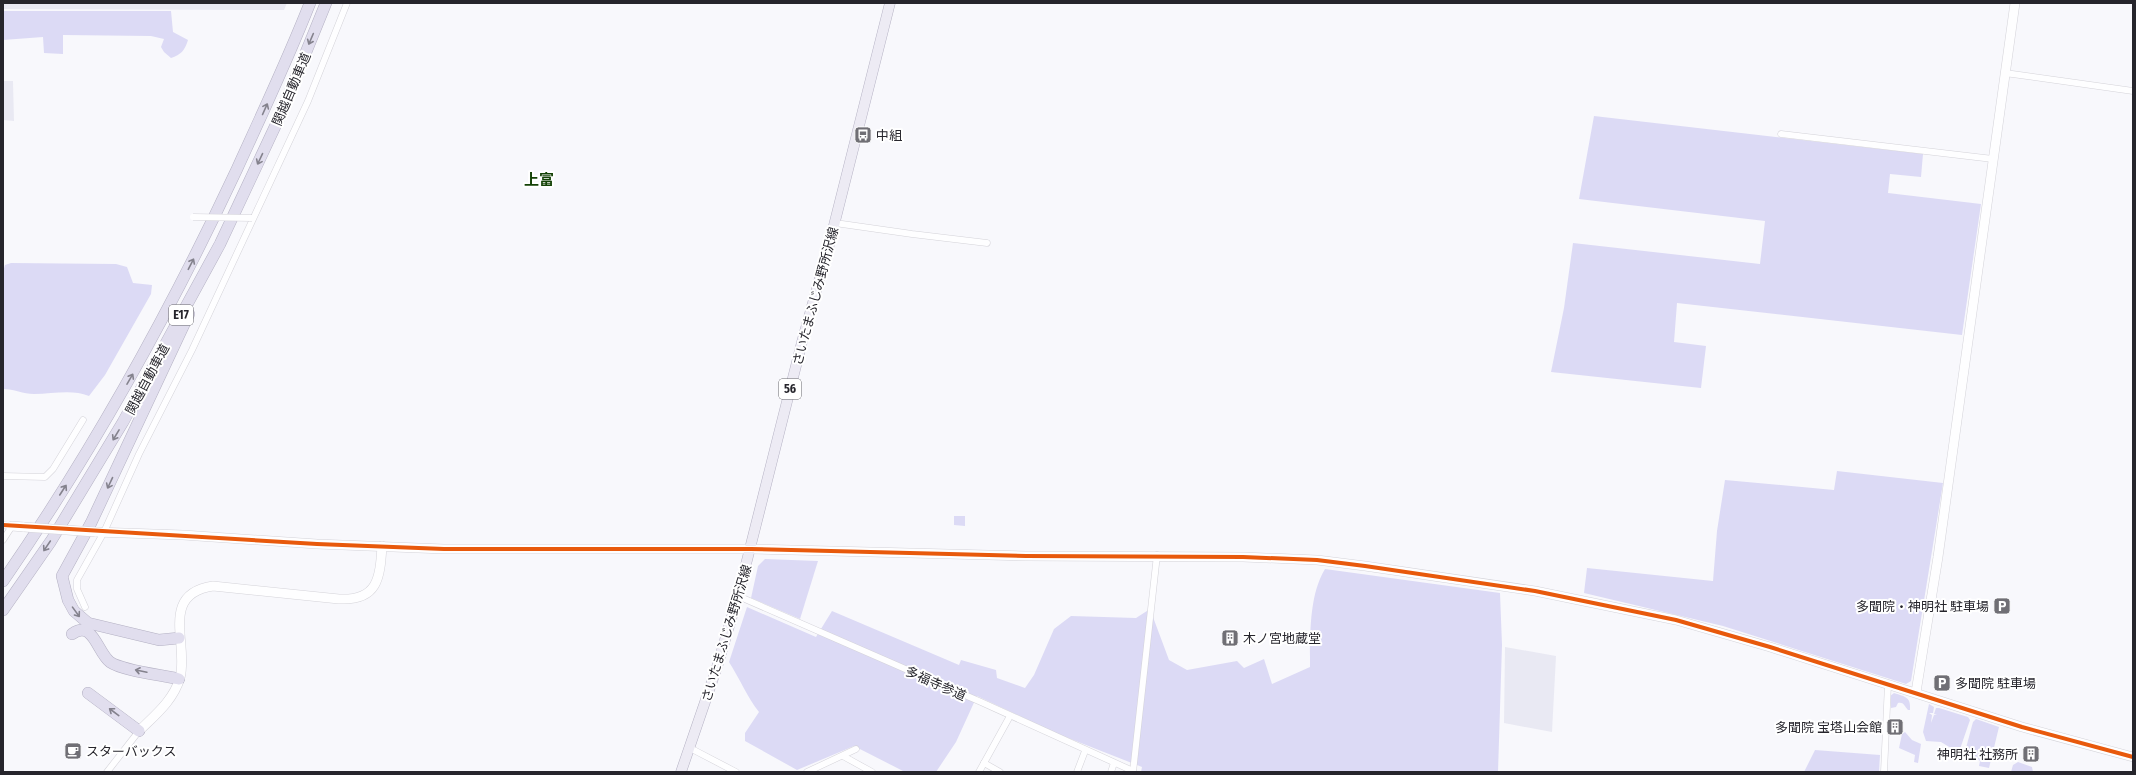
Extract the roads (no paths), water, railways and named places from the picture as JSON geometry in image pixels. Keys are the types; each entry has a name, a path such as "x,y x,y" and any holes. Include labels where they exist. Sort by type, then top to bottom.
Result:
{"highway":[{"name":"関越自動車道","path":"3,581 24,552 72,477 132,375 181,285 263,113 310,3"},
{"name":"関越自動車道","path":"3,610 51,541 124,422 220,244 280,116 326,3"},
{"path":"179,638 159,640 88,623 74,611 68,600 62,576 90,523 176,344 220,244"},
{"path":"3,577 24,552"},
{"path":"72,634 77,630 85,630 92,634 106,658 117,666 180,679"},
{"path":"88,693 139,731"}],"main road":[{"name":"さいたまふじみ野所沢線","path":"681,772 738,596 802,342 835,223 890,3"}],"street":[{"path":"85,607 77,589 77,580 99,532 192,350 252,218 308,102 347,3"},
{"path":"1916,692 1939,549 2015,3"},
{"path":"2005,73 2133,91"},
{"path":"1781,134 1993,159"},
{"path":"193,217 252,218"},
{"path":"835,223 988,243"},
{"path":"3,476 46,477 53,469 83,420"},
{"path":"3,540 7,526 444,549 750,549 1026,556 1157,555 1317,560 1535,591 1676,620 1916,692 2022,728 2133,758"},
{"path":"107,772 139,731 169,700 180,679 182,660 179,638 180,614 184,604 193,593 204,587 229,587 346,600 366,594 372,589 379,578 382,546"},
{"path":"1133,771 1157,555"},
{"name":"多福寺参道","path":"738,596 1133,771"},
{"path":"1884,772 1888,684"},
{"path":"979,772 1010,716"},
{"path":"690,748 736,772"},
{"path":"807,772 856,749"},
{"path":"1077,772 1085,750"},
{"path":"843,756 872,772"},
{"path":"984,763 1000,772"},
{"path":"1110,772 1114,763"}],"place":[{"name":"中組","path":"863,135"},
{"name":"多聞院・神明社 駐車場","path":"2002,606"},
{"name":"木ノ宮地蔵堂","path":"1230,638"},
{"name":"多聞院 駐車場","path":"1942,683"},
{"name":"多聞院 宝塔山会館","path":"1895,727"},
{"name":"スターバックス","path":"73,751"},
{"name":"神明社 社務所","path":"2031,754"}],"district":[{"name":"上富","path":"539,180"}]}
